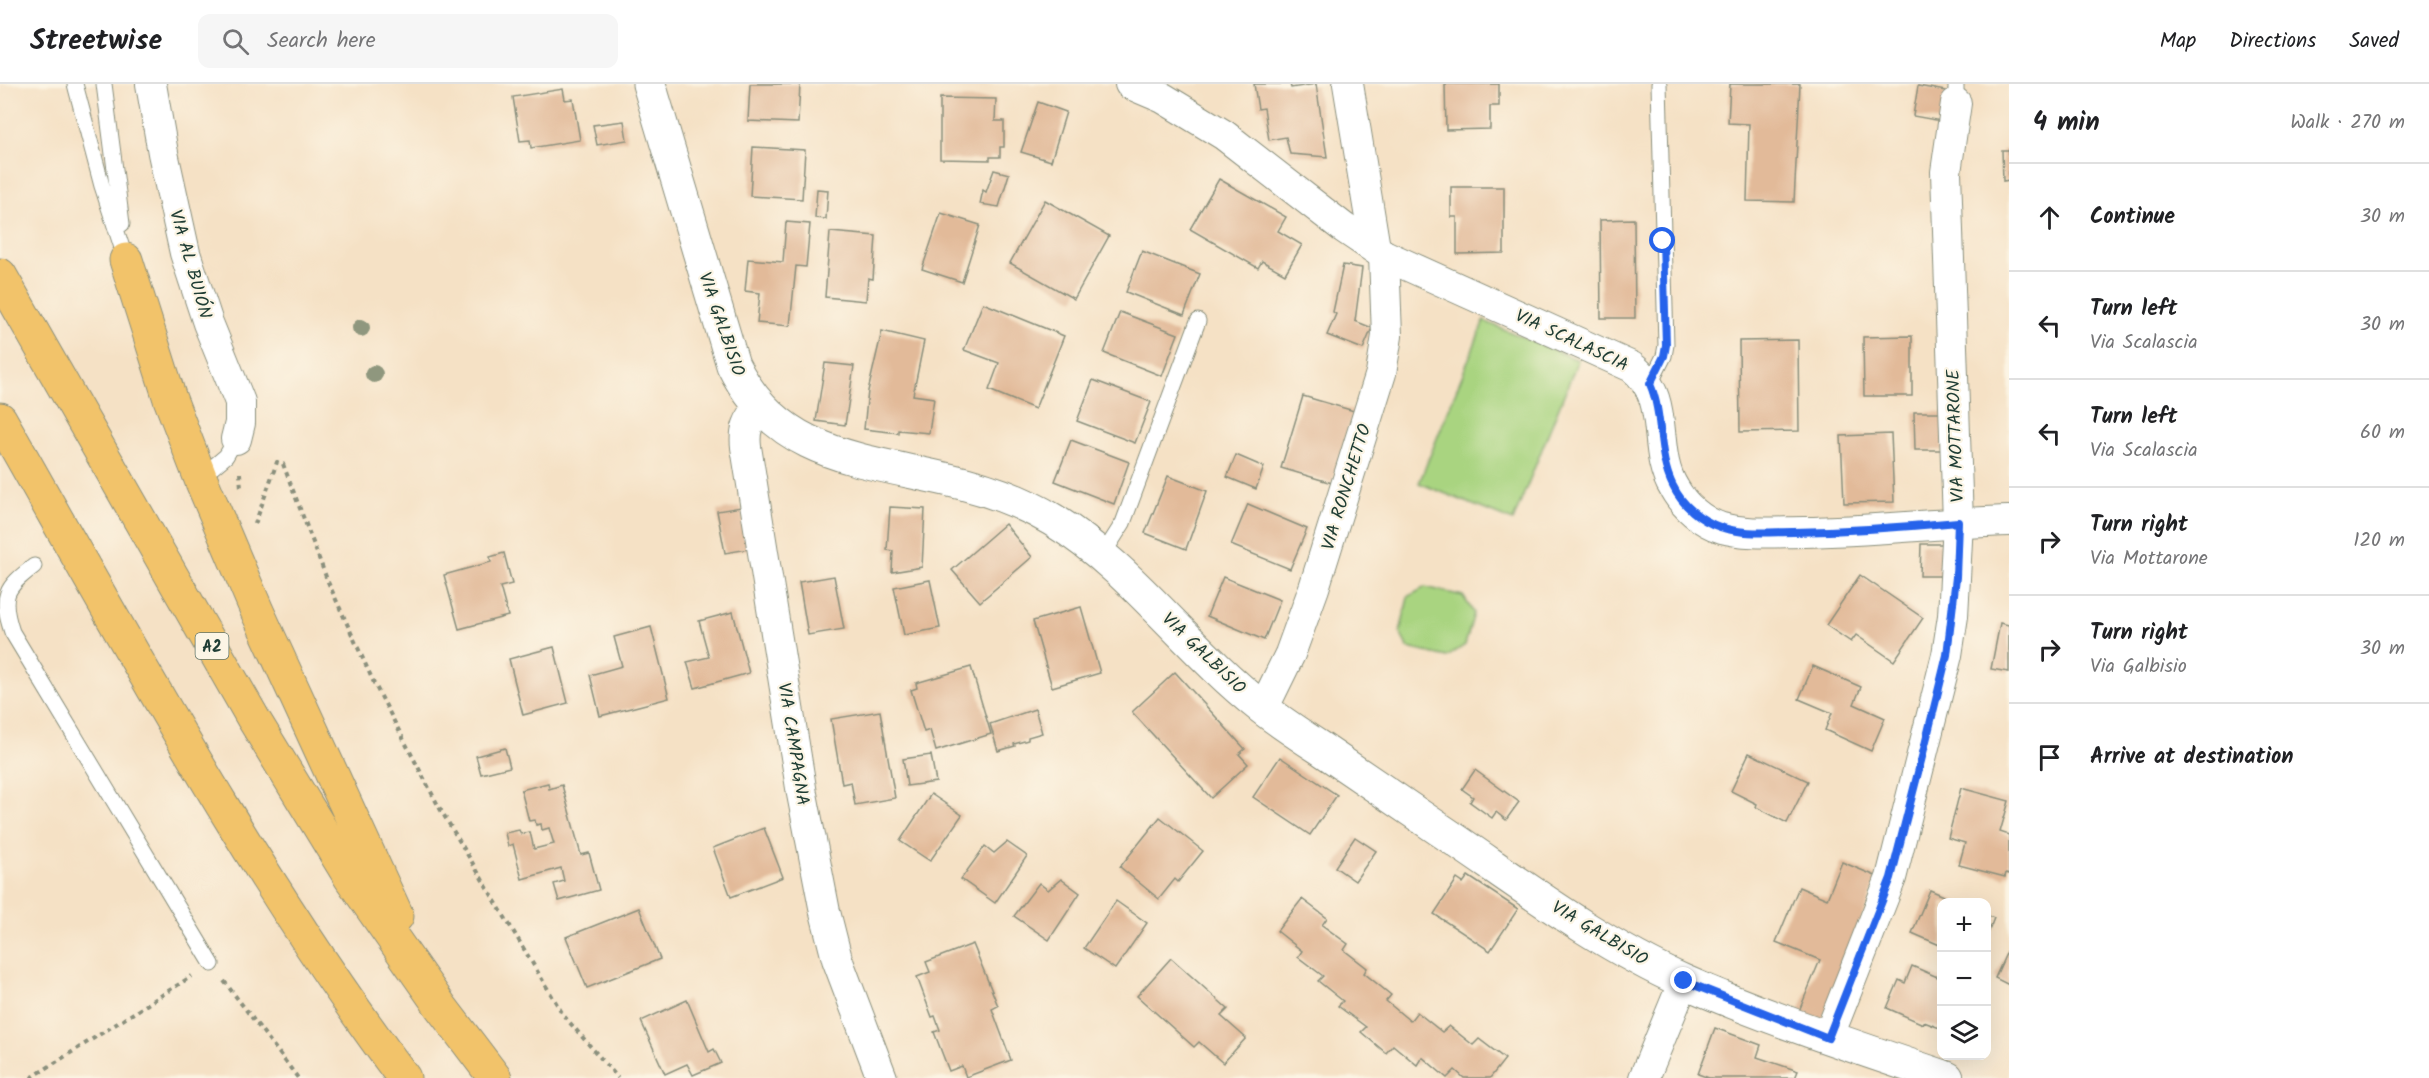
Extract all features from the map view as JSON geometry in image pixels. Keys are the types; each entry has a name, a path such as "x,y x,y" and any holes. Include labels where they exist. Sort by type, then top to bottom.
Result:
{"highway":[{"name":"A2","path":"126,260 170,399 202,482 364,847 441,1007"},
{"name":"A2","path":"0,275 253,718 350,877 441,1007 495,1078"},
{"path":"0,419 144,671 241,834 340,986 404,1078"}],"street":[{"name":"VIA AL BUIÓN","path":"150,84 185,253 208,323 240,402 240,423 236,439"},
{"name":"VIA GALBISIO","path":"649,84 733,365 746,389 776,422 819,448 865,461 950,479 1026,505 1082,539 1102,556 1209,661 1263,709 1614,945 1684,981 1828,1038 1947,1078"},
{"name":"VIA SCALASCIA","path":"1130,84 1163,98 1224,135 1344,228 1379,252 1612,356 1632,367 1650,384"},
{"name":"VIA RONCHETTO","path":"1263,709 1290,654 1314,588 1381,373 1387,336 1379,252 1348,84"},
{"name":"VIA MOTTARONE","path":"1828,1038 1891,878 1947,655 1956,577 1958,522 1946,172 1956,94"},
{"path":"1650,384 1656,398 1667,471 1673,487 1682,500 1704,521 1741,532 1852,531 1958,522 2009,521"},
{"name":"VIA CAMPAGNA","path":"760,407 746,427 746,447 802,794 837,959 882,1078"},
{"path":"1646,1072 1684,981"}],"lane":[{"path":"75,84 102,186 126,260"},
{"path":"104,84 126,260"},
{"path":"1650,384 1664,356 1666,345 1659,84"},
{"path":"1102,556 1123,523 1198,321"},
{"path":"213,467 226,456 236,439"},
{"path":"34,566 11,584 6,592 3,604 5,617 212,964"}],"path":[{"path":"236,439 242,495"},
{"path":"246,528 254,526 277,462 283,464 332,592 374,683 440,807 564,1016 618,1078"},
{"path":"212,964 298,1078"},
{"path":"31,1078 196,974"}],"green space":[{"path":"1484,321 1578,360 1513,521 1419,483"},
{"path":"1425,587 1463,596 1474,613 1465,645 1447,657 1408,648 1400,633 1408,597"}],"building":[{"path":"750,84 800,84 798,123 748,121"},
{"path":"1254,84 1290,84 1291,88 1316,84 1327,157 1290,154 1286,137 1269,140 1264,108 1258,109"},
{"path":"1445,84 1499,84 1499,106 1490,106 1490,129 1446,130"},
{"path":"1730,84 1800,84 1794,202 1747,201 1749,124 1728,123"},
{"path":"1918,86 1946,91 1941,121 1913,116"},
{"path":"563,89 565,100 573,99 580,140 531,148 530,140 520,141 513,97"},
{"path":"940,98 996,99 995,121 1004,121 1004,147 1000,147 1000,157 990,157 990,160 940,159"},
{"path":"1038,102 1066,112 1051,161 1021,152"},
{"path":"624,121 627,140 597,145 593,125"},
{"path":"753,147 805,150 802,199 750,196"},
{"path":"2002,150 2009,150 2009,180 2003,181"},
{"path":"994,170 1009,174 999,207 980,204 983,190 986,192"},
{"path":"1219,179 1286,217 1278,231 1302,245 1285,274 1262,261 1258,268 1190,229"},
{"path":"1451,187 1504,187 1504,253 1457,254 1457,217 1451,217"},
{"path":"817,189 828,190 826,219 815,218"},
{"path":"1045,200 1109,236 1074,299 1010,263"},
{"path":"941,213 980,225 962,282 922,269"},
{"path":"1634,219 1635,318 1601,318 1600,220"},
{"path":"786,222 810,224 806,267 796,266 790,326 757,323 760,293 745,291 748,259 783,262"},
{"path":"830,232 876,236 873,279 868,278 866,301 825,297"},
{"path":"1142,251 1200,274 1184,315 1126,292"},
{"path":"1343,265 1362,268 1355,321 1372,328 1363,349 1327,335 1336,314 1333,312"},
{"path":"983,303 1064,336 1035,409 989,390 999,363 964,350"},
{"path":"1120,312 1178,334 1162,376 1104,353"},
{"path":"882,331 924,341 913,395 934,398 929,433 898,430 898,433 864,429 868,391"},
{"path":"1912,336 1912,396 1864,396 1863,337"},
{"path":"1798,340 1799,431 1740,432 1739,341"},
{"path":"825,363 854,366 845,425 816,421"},
{"path":"1093,380 1151,402 1135,443 1077,421"},
{"path":"1303,396 1354,411 1332,483 1281,468"},
{"path":"1914,412 1943,412 1943,450 1915,450"},
{"path":"1891,434 1894,502 1844,503 1841,436"},
{"path":"1071,440 1129,462 1114,504 1055,481"},
{"path":"1236,455 1264,467 1256,489 1227,477"},
{"path":"1168,476 1207,491 1186,549 1145,533"},
{"path":"1248,504 1307,529 1290,569 1231,545"},
{"path":"741,507 749,549 725,553 717,511"},
{"path":"890,507 925,509 922,567 892,572 893,551 887,550"},
{"path":"1005,524 1032,557 980,602 952,570"},
{"path":"1921,544 1946,544 1946,576 1920,576"},
{"path":"504,553 512,584 500,587 508,616 459,629 444,575 491,562 490,557"},
{"path":"1860,575 1923,618 1894,661 1856,635 1851,642 1826,625"},
{"path":"834,576 844,629 808,635 799,582"},
{"path":"1223,577 1280,600 1264,640 1207,616"},
{"path":"930,580 940,628 904,635 894,587"},
{"path":"1081,607 1100,673 1052,687 1033,621"},
{"path":"733,612 749,673 695,688 687,662 709,657 699,621"},
{"path":"2000,623 2009,625 2009,672 1991,669"},
{"path":"651,627 669,698 600,716 590,675 622,666 614,637"},
{"path":"554,647 568,703 523,715 509,659"},
{"path":"1813,666 1861,687 1854,704 1885,718 1871,751 1825,730 1832,713 1799,699"},
{"path":"971,667 991,734 936,751 930,730 924,732 911,690 917,688 916,683"},
{"path":"1175,672 1245,749 1239,754 1248,764 1211,798 1132,712"},
{"path":"1035,709 1042,733 1028,737 1028,740 1014,744 1015,746 998,751 990,724"},
{"path":"880,711 895,798 855,805 851,782 842,784 831,719"},
{"path":"505,748 510,767 481,774 476,756"},
{"path":"1749,753 1808,781 1787,823 1731,791"},
{"path":"931,755 936,782 907,786 903,759"},
{"path":"1280,757 1337,795 1310,835 1253,797"},
{"path":"1475,770 1519,802 1506,820 1496,812 1492,818 1470,802 1473,797 1462,789"},
{"path":"548,783 549,789 562,785 581,855 589,853 599,890 559,901 554,884 564,881 561,868 522,879 513,844 508,846 505,833 519,830 521,834 530,832 534,849 554,844 549,828 542,830 541,824 536,825 535,820 529,821 521,790"},
{"path":"1961,788 2009,801 2000,832 2009,835 2009,874 2006,873 2005,877 1959,865 1965,843 1948,838"},
{"path":"931,794 962,815 930,861 900,841"},
{"path":"1160,817 1203,851 1178,882 1175,879 1159,899 1120,867"},
{"path":"764,828 783,877 731,897 713,848"},
{"path":"1355,837 1376,851 1355,881 1335,867"},
{"path":"1007,842 1027,856 995,903 961,879 985,846 994,853"},
{"path":"1842,862 1878,877 1822,1021 1799,1011 1820,960 1776,942 1799,887 1827,899"},
{"path":"1468,876 1518,909 1490,951 1434,914 1457,879 1463,883"},
{"path":"1061,879 1080,893 1049,940 1014,916 1039,883 1048,890"},
{"path":"1930,890 1949,898 1937,898 1937,944 1912,933"},
{"path":"1302,899 1327,918 1322,925 1348,944 1344,950 1367,968 1364,973 1391,995 1386,1001 1410,1021 1417,1012 1442,1032 1449,1026 1473,1045 1479,1039 1505,1059 1490,1078 1464,1078 1455,1070 1447,1078 1422,1057 1417,1065 1393,1045 1386,1053 1361,1032 1366,1027 1338,1006 1343,1001 1318,981 1323,976 1298,957 1302,951 1277,931"},
{"path":"1116,901 1147,923 1115,969 1084,948"},
{"path":"639,908 660,959 587,988 566,937"},
{"path":"973,944 998,1006 992,1009 1011,1060 966,1077 962,1066 949,1071 934,1032 940,1030 935,1016 932,1017 917,977 930,972 926,962"},
{"path":"2009,947 2009,985 1995,978"},
{"path":"1171,958 1228,1009 1221,1016 1246,1038 1223,1063 1199,1042 1194,1047 1137,996"},
{"path":"1912,966 1937,977 1937,1027 1924,1022 1923,1024 1887,1008 1899,980 1905,983"},
{"path":"687,1000 709,1052 714,1049 721,1063 693,1075 687,1064 665,1074 641,1021"},
{"path":"1715,1028 1761,1045 1757,1057 1798,1071 1795,1078 1709,1078 1698,1074"}],"route":[{"path":"1663,241 1666,345 1664,356 1650,384 1656,398 1667,471 1673,487 1692,511 1704,521 1741,532 1852,531 1958,522 1953,616 1947,655 1922,757 1891,878 1828,1038 1684,981"}]}
